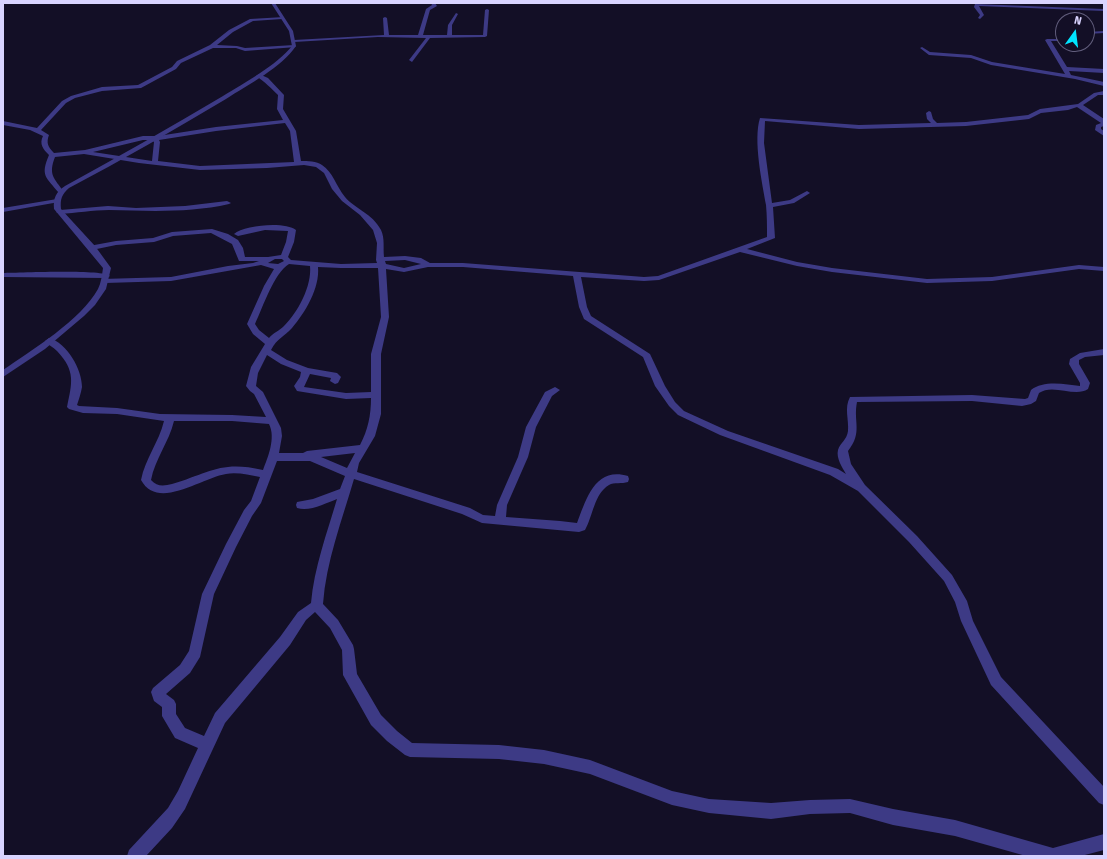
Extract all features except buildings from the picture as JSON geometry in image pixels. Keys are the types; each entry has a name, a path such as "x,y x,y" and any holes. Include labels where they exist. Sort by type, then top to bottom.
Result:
{"street":[{"path":"3,374 49,341 83,312 100,292 106,278 107,268 92,248 60,212 57,201 61,192 72,184 156,139 259,76 289,53 294,44 291,31 273,3"},
{"path":"420,36 428,9 435,6 433,3"},
{"path":"980,18 982,15 976,7 977,5 1104,10"},
{"path":"212,46 236,47 245,50 386,36 485,36 487,10"},
{"path":"449,37 450,25 456,14"},
{"path":"38,130 64,102 73,97 102,89 139,87 174,68 179,62 212,46 232,31 252,20 282,18"},
{"path":"385,18 386,36"},
{"path":"412,60 429,37"},
{"path":"1055,40 1047,40 1069,76"},
{"path":"922,48 929,53 971,57 978,60 1069,76 1104,84"},
{"path":"1066,69 1104,71"},
{"path":"259,76 266,79 278,90 281,95 280,109 293,131 298,164"},
{"path":"3,275 77,275 106,278 171,279 265,261 274,257 314,265 375,265 381,263 404,270 428,265 463,265 644,279 659,278 771,238 769,205 766,193 761,143 762,120 859,127 966,124 1029,117 1040,111 1080,105 1096,94 1104,93"},
{"path":"1080,105 1104,123 1098,126 1098,130 1104,134"},
{"path":"929,113 930,119 935,124"},
{"path":"52,155 84,152 143,138 156,139 216,129 287,121"},
{"path":"3,123 15,124 38,130 46,135 44,140 45,148 52,155"},
{"path":"155,163 156,139"},
{"path":"84,152 200,168 298,164 318,165 327,172 334,190 344,200 363,213 377,230 381,243 385,317 376,354 376,414 370,436 354,463 350,474 327,552 318,592 317,606 334,624 348,649 350,674 376,720 392,736 410,750 499,752 544,756 590,767 672,798 709,806 771,811 810,807 850,806 893,817 955,828 1053,856 1104,842"},
{"path":"52,155 47,168 49,177 61,192"},
{"path":"769,205 792,202 807,193"},
{"path":"3,210 57,201"},
{"path":"60,212 114,207 136,210 185,208 227,204"},
{"path":"223,235 271,228 286,228 292,230 286,260 279,267 268,286 251,324 268,347 284,362 306,372 333,375 336,377 335,381"},
{"path":"92,248 122,242 149,241 172,234 212,231 232,240 239,248 239,253 242,259 257,258 265,261"},
{"path":"232,240 238,234"},
{"path":"738,249 797,264 832,270 927,281 992,279 1079,267 1104,269"},
{"path":"265,261 265,266 279,267"},
{"path":"207,745 180,732 169,716 169,704 159,697 158,692 185,669 195,653 208,594 230,547 248,513 256,503 274,456 278,436 276,428 271,421 258,392 251,386 254,370 259,358 268,347 274,336 283,331 292,322 305,302 316,272 314,265"},
{"path":"576,274 583,307 587,317 602,328 632,344 647,356 660,386 672,404 681,413 724,433 834,472 862,488"},
{"path":"49,341 60,348 72,365 77,385 72,407 79,410 118,411 147,417 239,418 271,421"},
{"path":"1104,352 1083,355 1076,359 1074,364 1085,383 1085,387 1082,389 1056,386 1037,389 1034,393 1033,399 1028,402 1006,402 972,398 853,398 853,436 849,444 843,450 844,462 862,488 913,539 948,578 961,601 967,621 996,681 1104,798"},
{"path":"306,372 305,377 299,386 300,389 304,391 320,391 346,396 376,395"},
{"path":"500,519 502,505 511,488 523,457 531,427 548,394 555,390"},
{"path":"170,418 166,434 147,472 146,480 150,486 159,490 173,488 227,469 247,471 266,476"},
{"path":"299,457 363,448"},
{"path":"274,456 280,458 311,457 350,474 466,511 478,519 492,521 500,519 504,522 560,525 579,528 581,527 585,514 599,487 606,481 624,479"},
{"path":"301,506 345,492"},
{"path":"135,856 167,822 177,808 220,718 260,671 302,616 310,609 317,606"}]}
